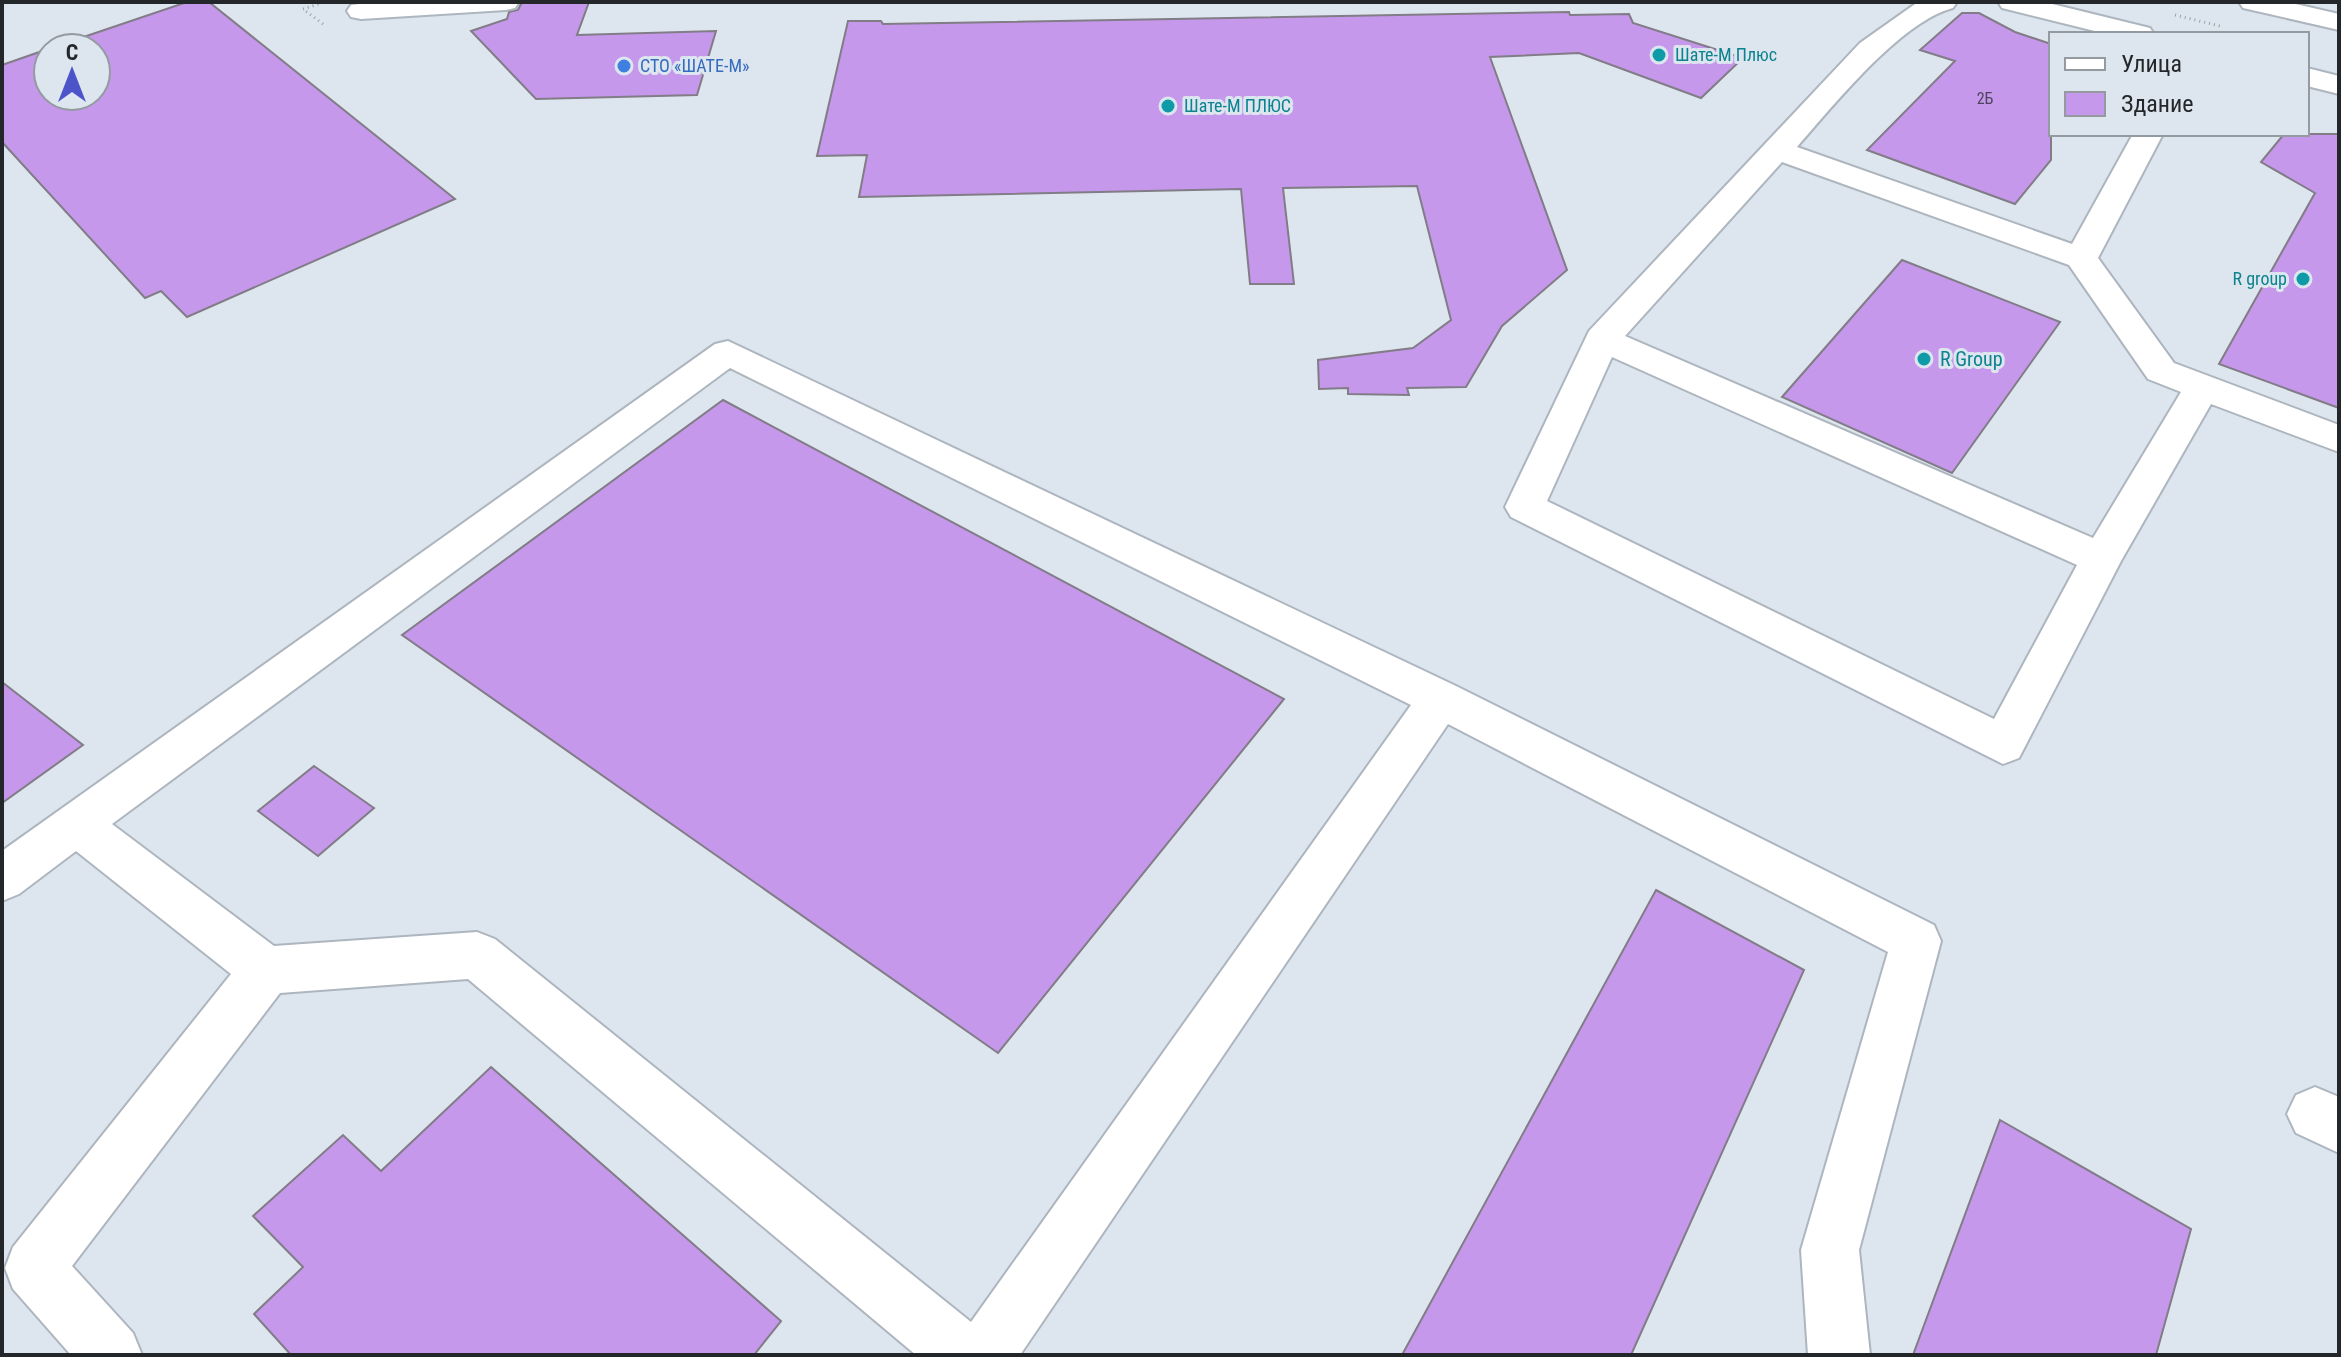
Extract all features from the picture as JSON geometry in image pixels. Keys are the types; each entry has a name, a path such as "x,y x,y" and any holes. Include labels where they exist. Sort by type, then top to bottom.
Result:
{"street":[{"path":"361,11 506,2"},
{"path":"1944,2 1931,5 1870,49 1602,339 1525,507 2003,745 2101,559 2202,387"},
{"path":"2011,2 2132,32"},
{"path":"2252,2 2339,22"},
{"path":"2309,78 2339,85"},
{"path":"2081,258 2147,136"},
{"path":"1777,150 2081,258 2161,371 2339,439"},
{"path":"1602,339 2101,559"},
{"path":"2,879 728,352 1440,699 1916,941 1830,1250 1839,1355"},
{"path":"984,1355 1440,699"},
{"path":"76,824 266,970 477,955 963,1355"},
{"path":"111,1355 34,1268 266,970"}],"path":[{"path":"325,2 303,9 334,31"},
{"path":"2166,13 2222,27"}],"building":[{"path":"187,2 209,2 455,199 187,317 161,291 145,298 2,142 2,65 32,55 32,112 112,112 112,32 98,32"},
{"path":"522,2 589,2 577,35 716,31 697,95 536,99 471,31 507,19 509,12 518,10"},
{"name":"Шате-М ПЛЮС","path":"1569,12 1570,15 1629,14 1633,23 1743,58 1701,98 1579,53 1490,57 1567,270 1502,326 1466,387 1407,388 1409,395 1348,394 1348,388 1319,389 1318,360 1413,348 1451,320 1417,186 1283,188 1294,284 1250,284 1241,189 859,197 867,155 817,156 848,21 881,21 883,24"},
{"path":"1962,13 1979,13 2015,32 2049,43 2051,160 2015,204 1867,150 1955,61 1920,50"},
{"name":"R group","path":"2339,134 2339,408 2219,364 2315,193 2261,162 2282,136"},
{"name":"R Group","path":"1902,260 2060,322 1952,473 1782,397"},
{"path":"723,400 1284,699 998,1053 402,635"},
{"path":"2,682 83,745 2,803"},
{"path":"314,766 374,808 318,856 258,811"},
{"path":"1656,890 1804,970 1631,1355 1402,1355"},
{"path":"491,1067 781,1321 754,1355 291,1355 254,1314 303,1267 253,1216 343,1135 381,1171"},
{"path":"2000,1120 2191,1229 2156,1355 1913,1355"}],"place":[{"name":"Шате-М Плюс","path":"1659,55"},
{"name":"СТО «ШАТЕ-М»","path":"624,66"},
{"name":"Шате-М ПЛЮС","path":"1168,106"},
{"name":"R group","path":"2303,279"},
{"name":"R Group","path":"1924,359"}]}
